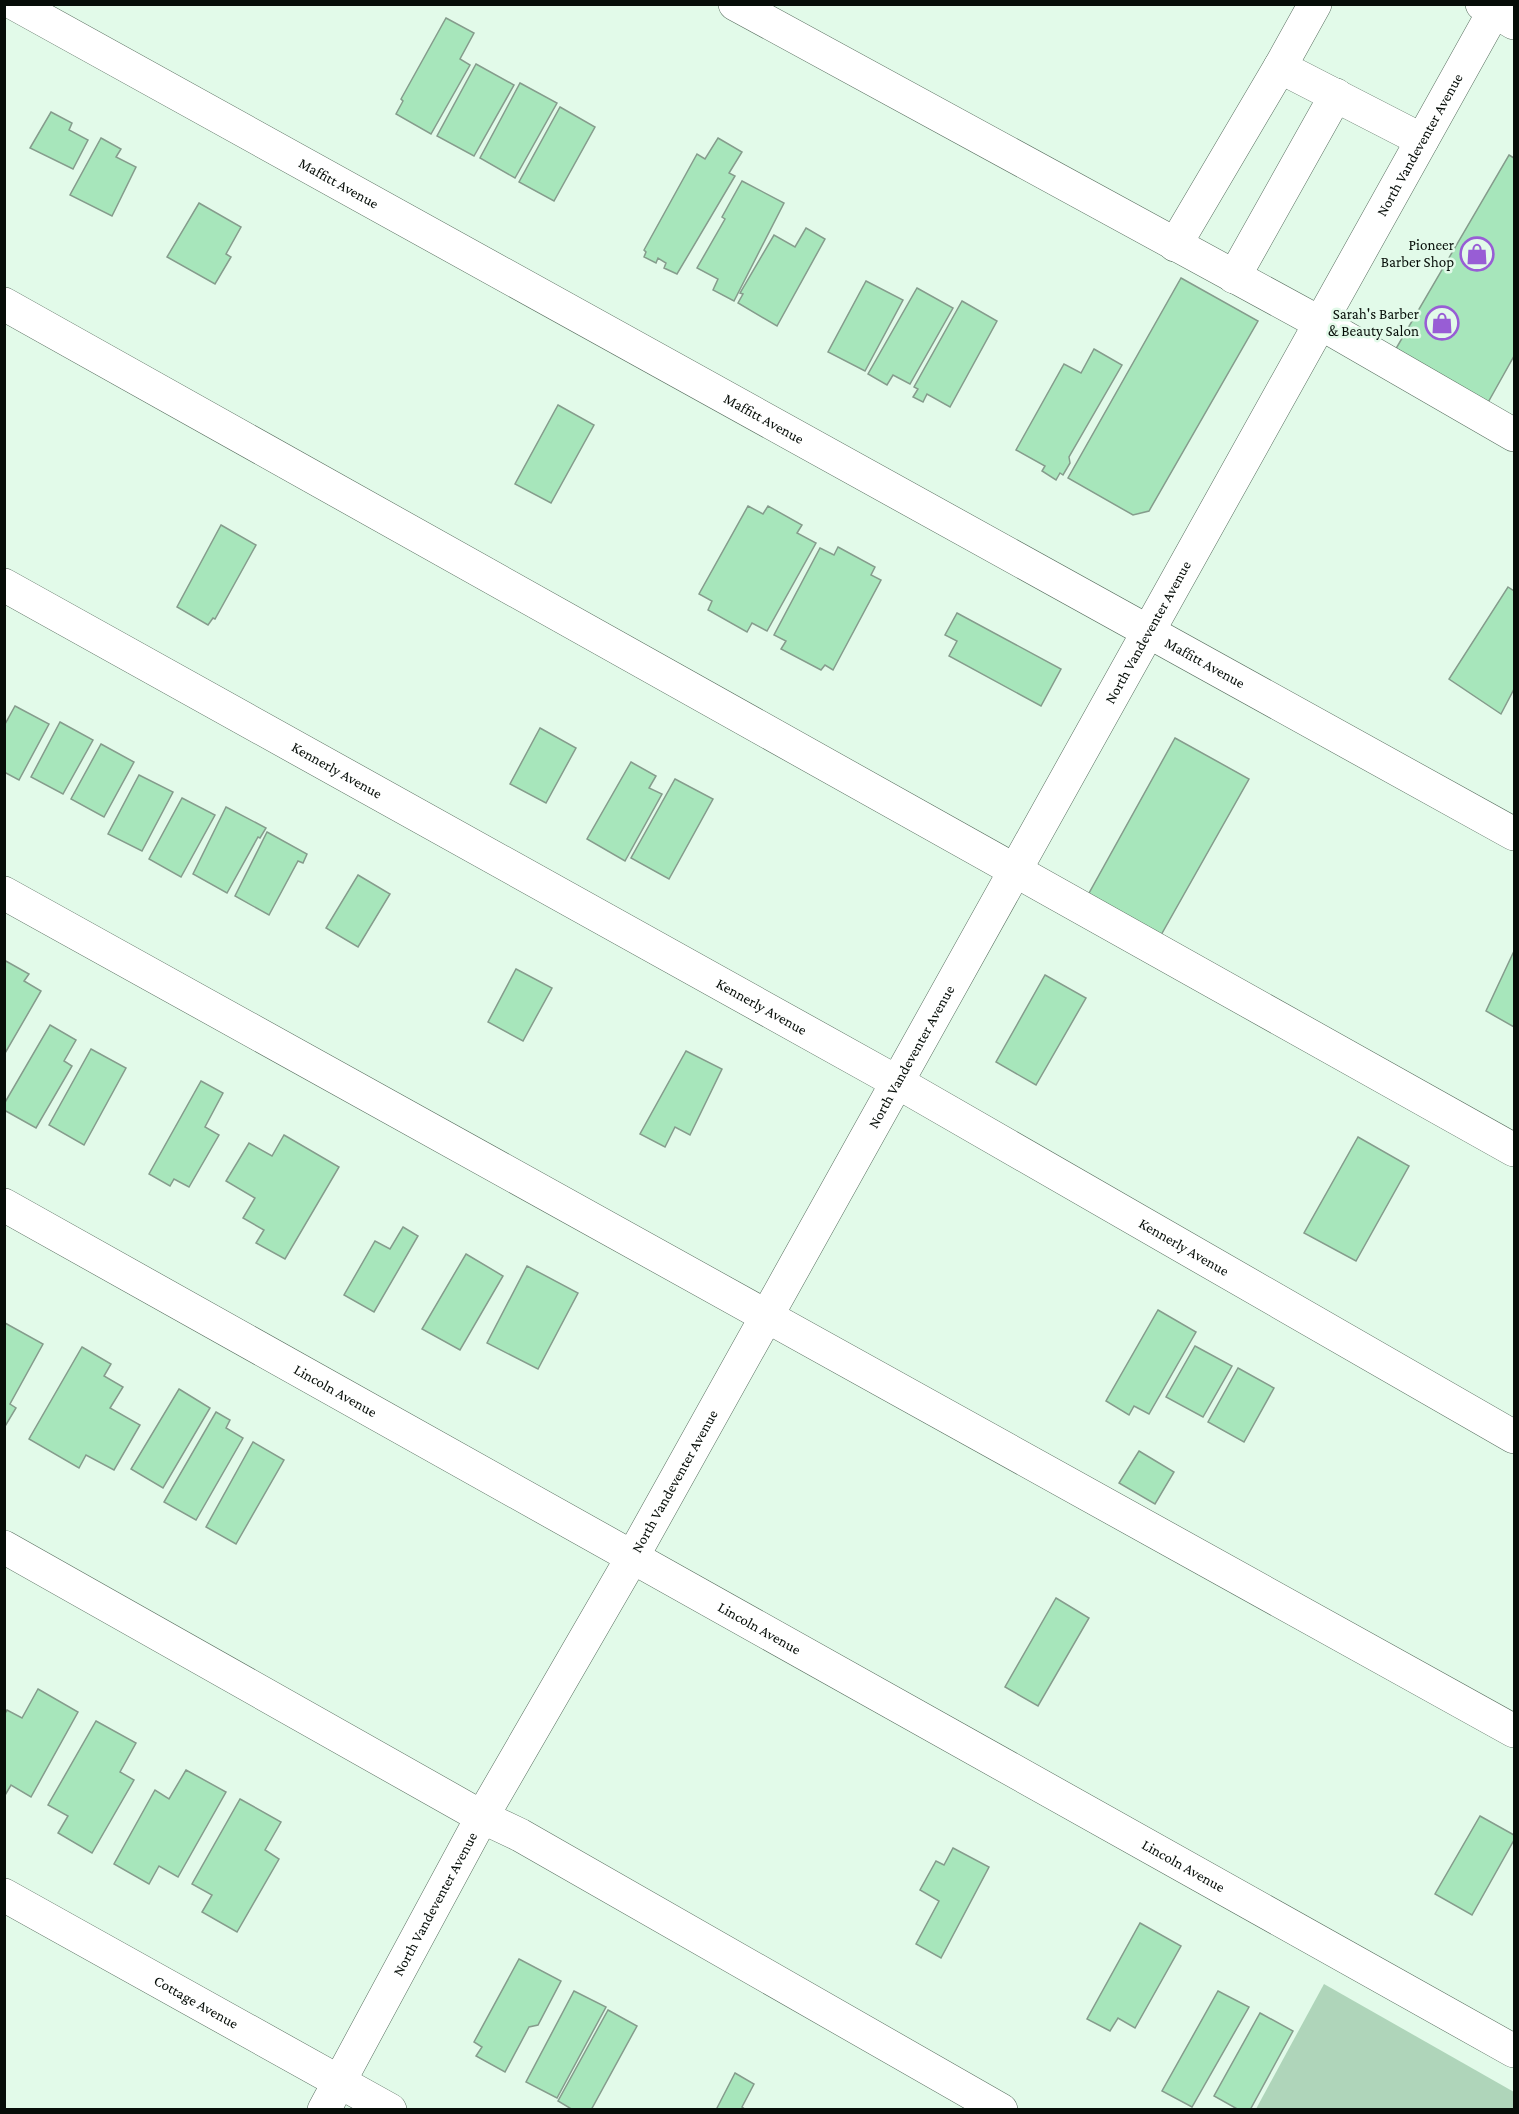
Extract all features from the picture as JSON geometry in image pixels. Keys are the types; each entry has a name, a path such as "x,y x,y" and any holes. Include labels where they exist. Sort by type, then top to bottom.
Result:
{"street":[{"name":"Maffitt Avenue","path":"15,4 1515,834"},
{"path":"735,4 1320,324 1515,435"},
{"path":"1175,245 1281,67 1315,4"},
{"name":"North Vandeventer Avenue","path":"332,2096 482,1816 633,1556 1422,141 1497,11"},
{"path":"1281,67 1422,141"},
{"path":"1234,277 1336,95"},
{"path":"4,304 1515,1150"},
{"name":"Kennerly Avenue","path":"4,585 897,1082 1515,1437"},
{"path":"4,894 1515,1731"},
{"name":"Lincoln Avenue","path":"4,1205 1515,2051"},
{"path":"4,1547 482,1816 520,1835 1001,2109"},
{"name":"Cottage Avenue","path":"4,1895 332,2096 390,2109"}],"green space":[{"path":"1324,1984 1514,2092 1514,2109 1256,2109"}],"building":[{"path":"446,18 474,33 460,59 470,65 431,134 396,114 403,101 401,99"},
{"path":"476,64 514,85 474,156 437,136"},
{"path":"520,83 557,103 515,178 480,158"},
{"path":"560,107 595,127 554,201 519,182"},
{"path":"51,112 72,123 69,130 88,140 73,169 30,148"},
{"path":"101,138 121,149 116,157 136,167 112,216 70,195"},
{"path":"718,138 742,152 729,173 735,176 677,274 664,268 666,263 658,258 656,263 644,257 646,252 644,250 697,154 705,159"},
{"path":"1509,155 1514,158 1514,356 1486,406 1394,352"},
{"path":"742,181 784,203 734,301 713,290 718,279 697,268 725,219 722,217"},
{"path":"199,203 241,227 226,254 231,257 215,284 167,257"},
{"path":"806,228 825,239 777,326 738,303 743,294 740,293 774,235 795,247"},
{"path":"1181,278 1258,321 1149,511 1133,515 1068,478"},
{"path":"866,281 903,300 865,371 828,352"},
{"path":"917,288 953,308 910,384 893,375 887,385 868,374"},
{"path":"962,301 997,321 950,407 927,394 923,402 913,397 918,389 914,387"},
{"path":"1094,349 1122,365 1069,457 1070,463 1063,475 1060,473 1056,480 1042,471 1045,466 1016,450 1064,364 1081,373"},
{"path":"558,405 594,425 551,503 515,484"},
{"path":"748,506 763,514 768,506 802,525 797,533 816,543 767,631 752,623 747,632 708,610 712,601 699,594"},
{"path":"221,525 256,545 215,619 213,618 208,625 177,607"},
{"path":"838,547 875,567 871,575 881,580 833,670 825,665 821,670 781,649 786,641 774,635 820,548 834,555"},
{"path":"1508,587 1514,591 1514,689 1501,714 1449,679"},
{"path":"957,613 1061,669 1041,706 949,656 957,641 945,635"},
{"path":"15,706 49,724 19,780 4,772 4,726"},
{"path":"60,722 93,740 63,794 31,777"},
{"path":"540,728 576,748 546,803 510,784"},
{"path":"1175,738 1249,779 1161,935 1088,895"},
{"path":"101,744 134,762 104,817 71,799"},
{"path":"631,762 656,776 649,788 662,794 625,861 587,839"},
{"path":"139,775 173,792 142,851 108,834"},
{"path":"675,779 713,799 669,879 631,858"},
{"path":"182,798 215,815 181,877 149,859"},
{"path":"226,807 266,828 260,838 258,837 227,893 193,874"},
{"path":"267,832 307,854 303,863 298,861 269,915 235,896"},
{"path":"358,875 390,894 358,947 326,928"},
{"path":"1514,951 1514,1027 1486,1011"},
{"path":"4,960 29,974 24,981 41,991 4,1055"},
{"path":"516,969 552,988 523,1041 488,1022"},
{"path":"1045,975 1086,998 1036,1085 996,1062"},
{"path":"50,1025 76,1040 64,1061 72,1066 36,1128 4,1110 4,1104"},
{"path":"91,1049 126,1068 84,1145 49,1125"},
{"path":"686,1051 722,1069 690,1135 675,1127 665,1147 640,1134"},
{"path":"201,1081 223,1093 205,1127 219,1135 189,1187 174,1179 170,1186 149,1174"},
{"path":"284,1135 339,1167 285,1259 256,1243 264,1230 243,1218 255,1198 226,1181 249,1143 272,1156"},
{"path":"1358,1137 1409,1166 1356,1261 1304,1233"},
{"path":"403,1227 418,1236 374,1312 344,1295 375,1241 390,1249"},
{"path":"466,1254 503,1276 460,1350 422,1329"},
{"path":"527,1266 578,1293 538,1369 487,1343"},
{"path":"1158,1310 1196,1332 1149,1414 1134,1406 1129,1415 1106,1401"},
{"path":"5,1323 43,1344 10,1404 16,1408 4,1428"},
{"path":"1195,1346 1232,1366 1203,1417 1166,1397"},
{"path":"82,1347 111,1364 104,1376 123,1387 110,1408 140,1425 114,1470 86,1455 79,1468 29,1439"},
{"path":"1238,1368 1274,1388 1244,1442 1208,1422"},
{"path":"179,1389 210,1408 163,1488 131,1469"},
{"path":"216,1412 230,1420 226,1428 243,1438 196,1520 164,1502"},
{"path":"253,1442 284,1460 236,1544 206,1527"},
{"path":"1139,1451 1174,1472 1155,1504 1119,1483"},
{"path":"1056,1598 1089,1618 1038,1706 1005,1687"},
{"path":"38,1689 78,1712 31,1797 11,1785 4,1797 4,1715 7,1710 22,1718"},
{"path":"96,1721 136,1743 120,1772 134,1780 92,1853 58,1833 68,1816 48,1805"},
{"path":"186,1770 226,1792 178,1877 159,1866 149,1884 114,1864 155,1790 169,1799"},
{"path":"240,1799 281,1822 265,1850 279,1859 237,1932 202,1912 212,1895 192,1884"},
{"path":"1480,1816 1514,1835 1514,1840 1472,1915 1435,1894"},
{"path":"953,1848 989,1867 941,1958 916,1944 939,1901 920,1890 936,1861 944,1865"},
{"path":"1140,1923 1181,1946 1135,2028 1118,2018 1110,2031 1087,2019"},
{"path":"519,1959 561,1981 538,2025 529,2027 505,2072 476,2056 482,2047 474,2042"},
{"path":"574,1991 606,2007 557,2098 526,2082"},
{"path":"1218,1991 1249,2007 1192,2107 1162,2091"},
{"path":"608,2010 637,2026 591,2110 573,2110 558,2101"},
{"path":"1260,2013 1293,2031 1250,2110 1239,2110 1214,2096"},
{"path":"735,2073 754,2084 742,2107 746,2110 716,2110"}],"place":[{"name":"Pioneer Barber Shop","path":"1477,254"},
{"name":"Sarah's Barber & Beauty Salon","path":"1442,323"}]}
